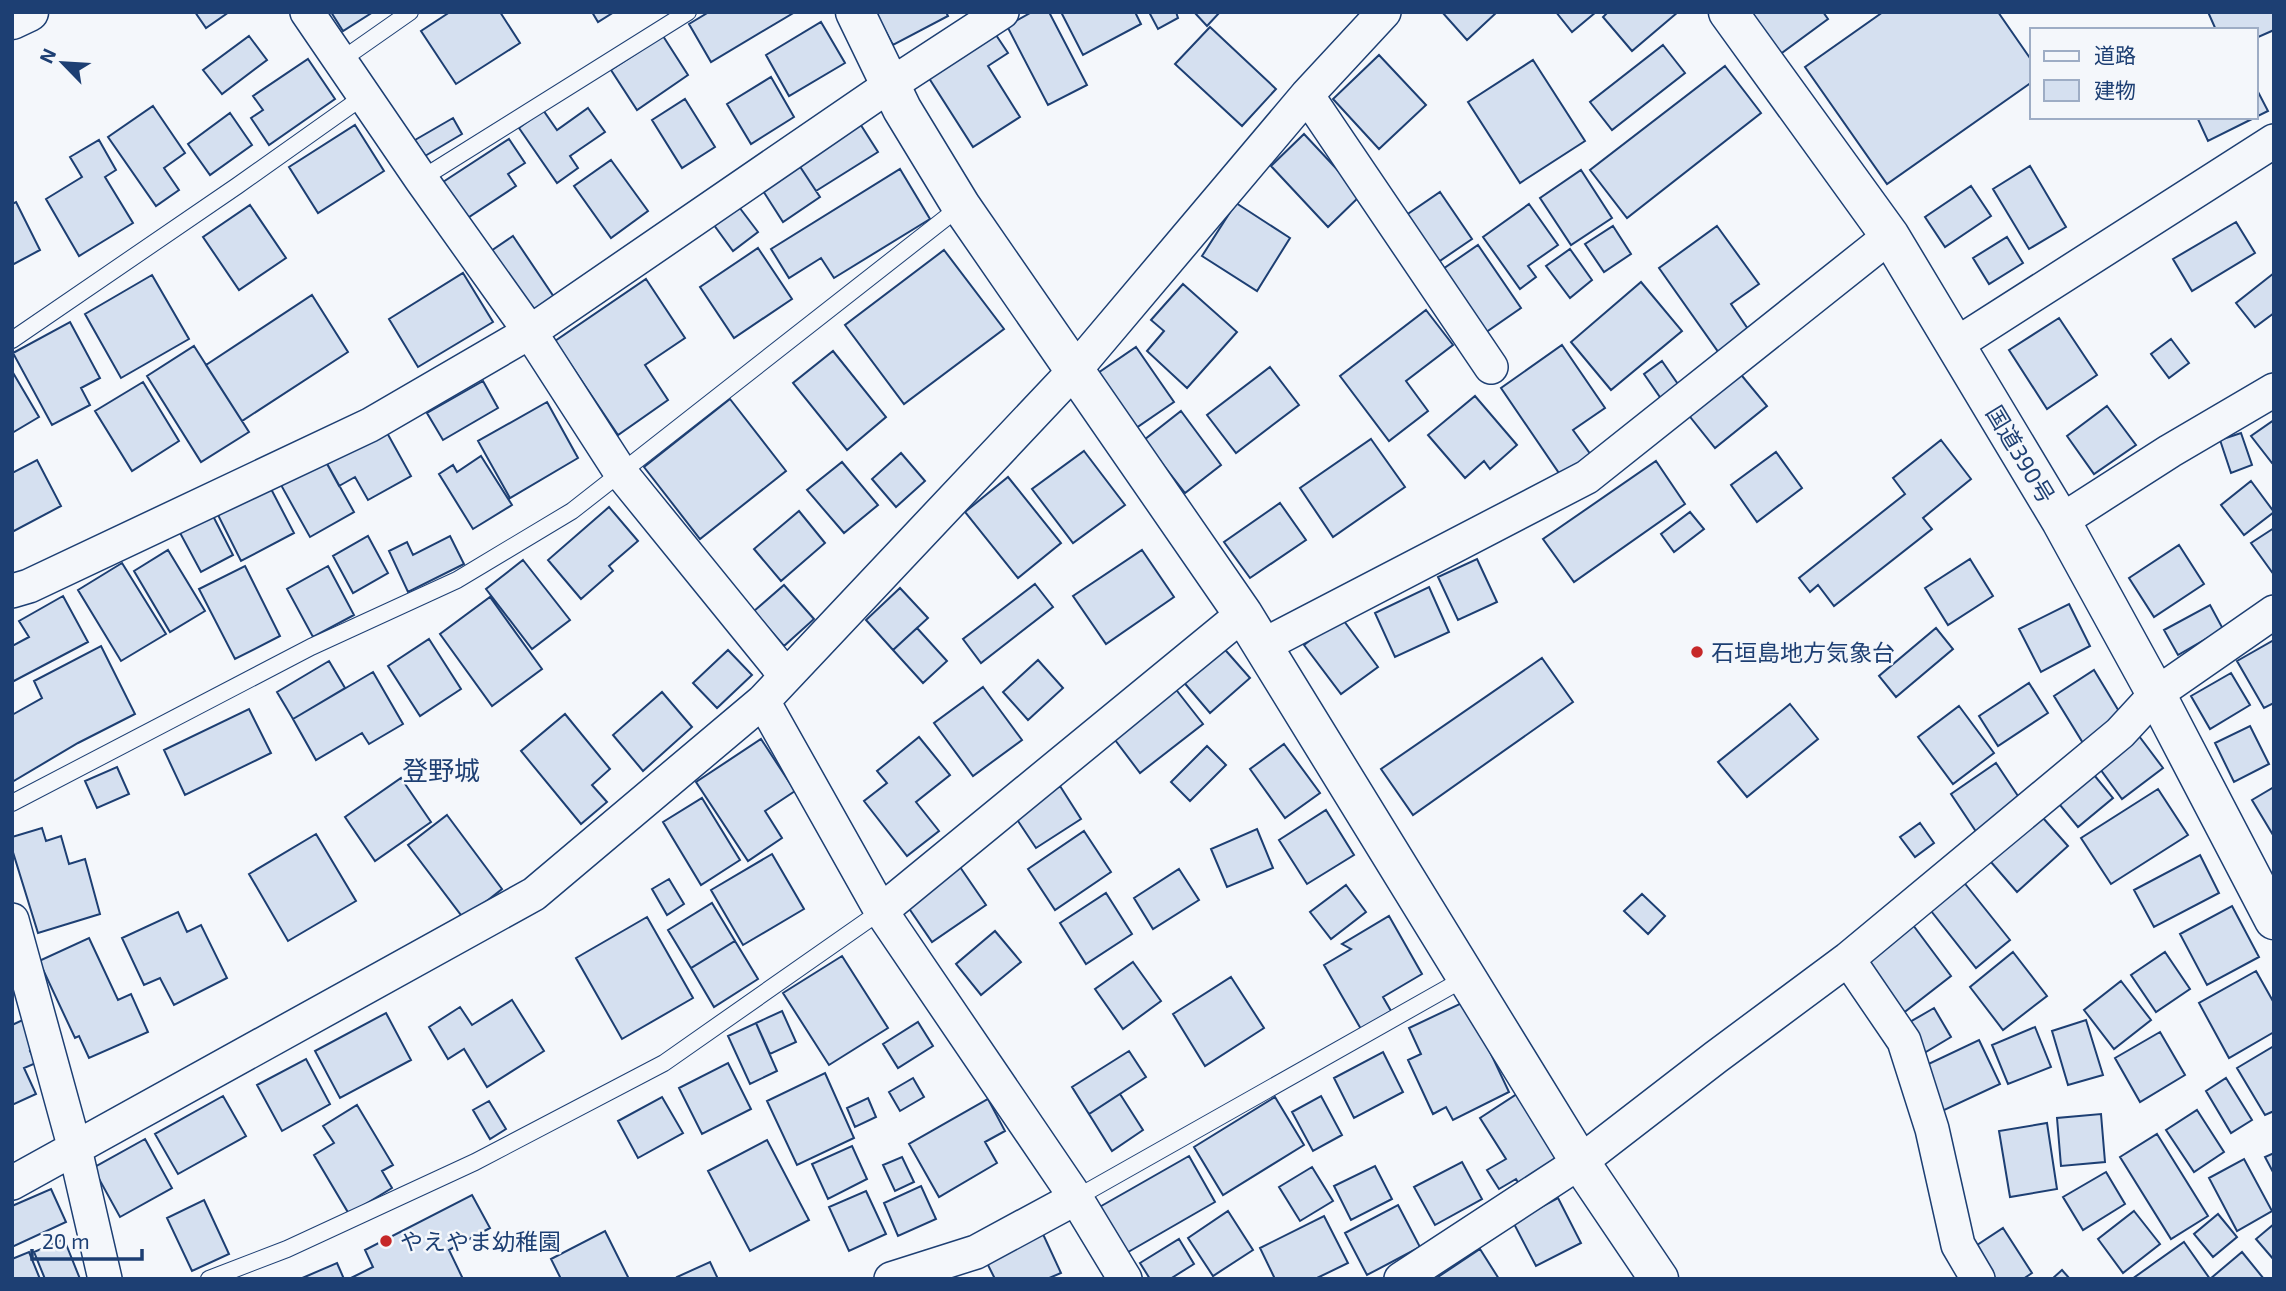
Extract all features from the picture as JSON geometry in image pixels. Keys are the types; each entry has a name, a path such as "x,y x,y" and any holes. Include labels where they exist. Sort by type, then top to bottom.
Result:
{"main road":[{"path":"12,20 29,12"},
{"path":"855,12 902,109 961,206 1264,645 1580,1162 1660,1279"},
{"name":"国道390号","path":"1728,12 1889,236 2061,521 2156,694 2274,920"}],"street":[{"path":"307,12 530,332 621,473 786,676"},
{"path":"12,591 29,586 370,425 530,332 890,85 1002,12"},
{"path":"12,1183 534,894 762,701 1074,371 1307,95 1384,12"},
{"path":"1307,95 1491,367"},
{"path":"1955,345 2274,141"},
{"path":"1264,645 1587,477 1889,236"},
{"path":"2061,521 2170,451 2274,390"},
{"path":"1401,1279 1580,1162 1848,959 2120,733 2156,694 2274,612"},
{"path":"881,911 1243,614"},
{"path":"762,701 881,911 1076,1198 1125,1279"},
{"path":"12,920 21,988 75,1149 105,1279"},
{"path":"1848,959 1903,1041 1932,1129 1958,1245 1978,1279"},
{"path":"891,1279 976,1252 1076,1198"}],"lane":[{"path":"340,61 410,12"},
{"path":"421,179 688,12"},
{"path":"12,340 364,96"},
{"path":"12,803 311,647 457,580 572,511 961,206"},
{"path":"209,1279 287,1249 475,1162 664,1063 881,911"},
{"path":"1076,1198 1467,977"}],"building":[{"path":"195,12 229,12 206,28"},
{"path":"331,12 373,12 343,31"},
{"path":"450,12 500,12 520,43 456,84 421,31"},
{"path":"592,12 614,12 598,22"},
{"path":"709,12 795,12 711,62 689,24"},
{"path":"875,12 946,12 948,16 893,45"},
{"path":"1032,12 1049,12 1087,85 1048,105 1007,26"},
{"path":"1061,12 1135,12 1141,24 1083,55"},
{"path":"1149,12 1176,12 1178,18 1158,29"},
{"path":"1194,12 1220,12 1207,26"},
{"path":"1442,12 1497,12 1467,40"},
{"path":"1556,12 1596,12 1572,32"},
{"path":"1608,12 1678,12 1632,51 1603,17"},
{"path":"1748,12 1823,12 1828,19 1779,55"},
{"path":"1883,12 1998,12 2030,58 2030,83 1887,184 1805,67"},
{"path":"2208,12 2274,12 2274,30 2258,37 2258,28 2215,28"},
{"path":"821,22 845,63 789,96 766,55"},
{"path":"1210,27 1276,89 1242,126 1175,64"},
{"path":"994,32 1008,53 988,66 1020,117 973,147 927,75"},
{"path":"249,36 267,60 222,94 203,70"},
{"path":"663,36 688,75 637,110 611,70"},
{"path":"1663,45 1685,73 1612,130 1590,102"},
{"path":"1379,55 1426,105 1379,149 1333,99"},
{"path":"308,59 335,99 269,145 251,118 263,110 253,96"},
{"path":"1533,60 1585,141 1520,183 1468,102"},
{"path":"1725,66 1761,113 1627,218 1590,170"},
{"path":"771,77 794,117 751,144 727,104"},
{"path":"2258,92 2268,111 2258,116"},
{"path":"685,99 715,147 682,168 652,120"},
{"path":"153,106 185,153 164,168 179,190 156,206 108,137"},
{"path":"588,108 605,132 570,156 578,168 557,183 519,128 543,110 557,130"},
{"path":"230,113 252,145 210,175 188,144"},
{"path":"453,118 462,134 425,156 415,140"},
{"path":"857,119 878,152 816,191 795,159"},
{"path":"2198,119 2252,119 2208,141"},
{"path":"355,125 384,171 318,213 289,167"},
{"path":"1304,134 1361,195 1328,227 1271,166"},
{"path":"509,139 525,163 508,174 516,186 466,219 443,182"},
{"path":"99,140 116,170 105,177 133,223 79,256 46,199 82,177 70,157"},
{"path":"795,159 820,197 783,222 758,183"},
{"path":"611,160 648,211 611,238 574,186"},
{"path":"2030,166 2066,227 2029,249 1993,189"},
{"path":"900,169 930,219 834,278 821,258 789,278 771,249"},
{"path":"1581,170 1612,218 1571,245 1540,198"},
{"path":"1971,186 1991,216 1945,247 1925,217"},
{"path":"1440,192 1472,239 1431,267 1399,220"},
{"path":"16,202 40,250 12,265 12,204"},
{"path":"736,203 758,232 733,251 711,221"},
{"path":"1236,203 1290,238 1257,291 1202,256"},
{"path":"1529,204 1558,245 1528,266 1536,277 1520,289 1483,237"},
{"path":"250,205 286,258 239,290 203,237"},
{"path":"2236,222 2255,253 2192,291 2173,259"},
{"path":"1613,226 1631,254 1604,272 1585,244"},
{"path":"1717,226 1759,284 1731,304 1750,332 1719,353 1659,268"},
{"path":"513,236 554,297 529,314 488,253"},
{"path":"2007,237 2023,263 1989,284 1973,258"},
{"path":"1478,245 1521,308 1479,337 1437,273"},
{"path":"758,248 792,299 734,338 700,287"},
{"path":"1570,249 1592,280 1570,298 1546,266"},
{"path":"944,250 1004,329 904,404 845,325"},
{"path":"463,273 493,322 418,367 389,319"},
{"path":"2274,273 2274,313 2255,327 2236,303"},
{"path":"152,275 189,339 121,378 85,314"},
{"path":"646,279 685,338 645,365 668,400 618,435 555,341"},
{"path":"1641,282 1682,331 1611,390 1571,342"},
{"path":"1183,284 1237,332 1187,388 1147,351 1164,331 1151,320"},
{"path":"312,295 348,352 242,421 206,365"},
{"path":"1426,310 1453,345 1406,381 1428,411 1389,441 1340,376"},
{"path":"2059,318 2097,375 2047,409 2009,350"},
{"path":"70,322 100,378 81,388 90,405 52,425 13,353"},
{"path":"2171,339 2189,363 2169,378 2151,354"},
{"path":"1562,345 1605,408 1573,430 1591,455 1561,476 1501,388"},
{"path":"194,346 249,432 201,462 147,376"},
{"path":"1136,347 1174,402 1136,428 1098,373"},
{"path":"833,351 886,417 847,450 793,383"},
{"path":"1662,361 1680,387 1662,400 1644,374"},
{"path":"1270,367 1299,405 1236,453 1207,415"},
{"path":"12,371 39,417 12,433"},
{"path":"1738,371 1767,406 1715,448 1687,413"},
{"path":"483,381 498,408 443,440 427,413"},
{"path":"143,382 179,441 132,471 95,411"},
{"path":"1475,396 1517,445 1490,469 1484,461 1465,478 1428,435"},
{"path":"730,399 786,471 700,539 644,467"},
{"path":"547,402 578,458 510,498 478,441"},
{"path":"2107,406 2136,445 2094,474 2067,436"},
{"path":"1181,411 1221,465 1185,493 1144,440"},
{"path":"2274,420 2274,462 2272,463 2251,436"},
{"path":"386,431 411,476 368,500 355,477 339,486 327,464"},
{"path":"2241,433 2252,465 2231,473 2220,440"},
{"path":"1371,439 1405,487 1333,537 1300,488"},
{"path":"1941,440 1971,479 1923,518 1932,529 1834,606 1818,585 1810,592 1799,578 1905,494 1893,478"},
{"path":"1084,451 1125,505 1073,543 1032,489"},
{"path":"1776,452 1802,488 1757,522 1731,485"},
{"path":"901,453 925,481 896,507 872,479"},
{"path":"481,456 512,505 473,529 439,474 453,465 457,472"},
{"path":"37,460 61,506 12,532 12,473"},
{"path":"325,460 354,512 310,537 281,485"},
{"path":"1656,461 1685,504 1574,582 1543,539"},
{"path":"842,462 878,505 844,533 807,490"},
{"path":"1008,477 1061,543 1018,578 965,512"},
{"path":"2251,481 2274,512 2244,535 2221,505"},
{"path":"270,487 294,533 241,561 218,515"},
{"path":"1280,503 1306,540 1250,578 1224,542"},
{"path":"609,507 638,541 609,566 613,571 581,599 548,560"},
{"path":"799,511 825,543 781,581 754,549"},
{"path":"1690,512 1704,529 1674,552 1661,534"},
{"path":"212,514 233,555 201,572 179,531"},
{"path":"2274,528 2274,575 2251,543"},
{"path":"368,536 388,573 353,593 333,556"},
{"path":"450,536 464,564 408,592 389,551 407,542 413,555"},
{"path":"2179,545 2204,584 2154,617 2129,578"},
{"path":"168,550 205,611 170,632 134,571"},
{"path":"1142,550 1174,597 1106,644 1073,596"},
{"path":"1477,559 1497,602 1458,620 1438,577"},
{"path":"1970,559 1993,596 1948,625 1925,588"},
{"path":"523,560 570,620 532,649 486,589"},
{"path":"122,563 166,634 121,661 78,590"},
{"path":"245,566 280,636 235,659 199,589"},
{"path":"328,566 354,615 313,637 287,589"},
{"path":"1035,584 1053,607 981,663 963,639"},
{"path":"784,585 814,619 784,646 754,611"},
{"path":"1429,587 1449,632 1395,657 1375,613"},
{"path":"900,588 928,618 893,650 866,620"},
{"path":"63,596 88,642 12,682 12,646 29,637 19,621"},
{"path":"490,597 542,669 492,706 440,634"},
{"path":"2069,604 2090,646 2041,672 2019,629"},
{"path":"2210,605 2223,629 2178,655 2164,630"},
{"path":"1341,617 1378,667 1341,694 1304,645"},
{"path":"917,628 947,661 923,683 893,650"},
{"path":"1936,628 1953,649 1896,697 1879,676"},
{"path":"429,639 461,689 420,716 388,666"},
{"path":"2274,640 2274,703 2264,708 2237,661"},
{"path":"1220,644 1250,678 1210,713 1181,679"},
{"path":"101,646 135,714 78,743 12,782 12,715 42,698 34,681"},
{"path":"728,650 752,675 717,708 693,683"},
{"path":"1542,658 1573,702 1413,815 1381,769"},
{"path":"1038,660 1063,688 1028,720 1003,692"},
{"path":"329,661 345,688 293,719 277,692"},
{"path":"2094,670 2123,718 2083,743 2054,696"},
{"path":"373,672 403,724 369,744 362,733 316,760 293,719"},
{"path":"2231,673 2250,705 2210,729 2191,696"},
{"path":"2029,683 2048,713 1998,746 1979,716"},
{"path":"983,687 1022,740 973,776 934,723"},
{"path":"1174,687 1203,724 1140,773 1112,736"},
{"path":"662,692 692,727 643,771 613,735"},
{"path":"1790,704 1818,739 1747,797 1718,762"},
{"path":"1959,706 1994,753 1953,784 1918,737"},
{"path":"249,709 271,753 185,795 164,750"},
{"path":"565,714 610,769 592,785 607,802 581,824 521,751"},
{"path":"2250,726 2269,764 2234,782 2215,743"},
{"path":"2136,732 2163,768 2122,799 2095,762"},
{"path":"919,737 950,775 916,802 939,831 907,856 864,801 887,783 877,771"},
{"path":"761,739 795,791 765,811 782,838 748,861 696,782"},
{"path":"1284,744 1320,793 1285,818 1250,769"},
{"path":"1207,746 1226,765 1190,801 1171,782"},
{"path":"1996,763 2022,802 1977,833 1951,794"},
{"path":"117,767 129,794 97,808 85,781"},
{"path":"2090,770 2113,798 2078,827 2055,799"},
{"path":"401,778 431,822 375,861 345,817"},
{"path":"1060,786 1081,819 1036,848 1014,815"},
{"path":"2274,787 2274,835 2273,835 2252,800"},
{"path":"2158,789 2188,835 2111,884 2081,838"},
{"path":"702,798 740,860 701,885 663,822"},
{"path":"2035,809 2068,846 2017,892 1984,854"},
{"path":"1326,810 1354,855 1307,884 1279,840"},
{"path":"447,815 502,889 464,919 408,845"},
{"path":"1920,823 1934,843 1915,857 1900,837"},
{"path":"42,828 46,841 61,836 69,864 85,859 100,914 38,933 12,849 12,837"},
{"path":"1257,829 1273,868 1227,887 1211,849"},
{"path":"1084,831 1111,872 1055,910 1028,869"},
{"path":"316,834 356,901 288,941 249,874"},
{"path":"772,854 804,909 743,945 711,890"},
{"path":"2200,855 2219,893 2154,927 2134,890"},
{"path":"960,867 986,905 932,942 906,904"},
{"path":"1179,869 1199,900 1153,929 1134,898"},
{"path":"1958,875 2010,940 1976,968 1924,902"},
{"path":"669,879 684,904 667,915 652,889"},
{"path":"1346,885 1366,912 1331,939 1310,912"},
{"path":"1106,893 1132,934 1086,964 1060,923"},
{"path":"1642,894 1665,916 1648,934 1624,911"},
{"path":"712,903 735,941 691,968 668,930"},
{"path":"2232,906 2259,957 2207,985 2180,934"},
{"path":"178,912 187,932 201,925 227,978 174,1005 160,978 144,985 122,938"},
{"path":"1389,916 1422,974 1383,997 1391,1011 1361,1029 1324,965 1351,949 1342,944"},
{"path":"647,917 693,998 622,1039 576,958"},
{"path":"1910,921 1951,976 1902,1014 1861,959"},
{"path":"995,931 1021,962 981,995 956,964"},
{"path":"89,938 118,1000 131,994 148,1032 89,1058 79,1036 75,1038 39,961"},
{"path":"735,941 758,979 714,1007 691,968"},
{"path":"2013,952 2047,996 2003,1030 1970,987"},
{"path":"2165,952 2190,989 2156,1012 2131,975"},
{"path":"842,956 888,1028 829,1065 783,993"},
{"path":"1133,962 1161,1001 1123,1029 1095,989"},
{"path":"2256,971 2274,1003 2274,1032 2229,1058 2199,1003"},
{"path":"1231,977 1264,1028 1205,1066 1173,1014"},
{"path":"2121,981 2151,1020 2114,1049 2084,1010"},
{"path":"512,1000 544,1051 487,1087 464,1049 448,1059 429,1027 460,1007 472,1025"},
{"path":"1466,1001 1509,1092 1453,1120 1446,1107 1433,1114 1408,1060 1421,1054 1409,1028"},
{"path":"1934,1008 1951,1037 1919,1056 1903,1026"},
{"path":"782,1011 796,1042 770,1054 756,1023"},
{"path":"386,1013 411,1060 340,1098 315,1051"},
{"path":"27,1018 40,1046 30,1051 36,1063 24,1068 36,1094 12,1105 12,1025"},
{"path":"2086,1020 2103,1075 2068,1085 2052,1031"},
{"path":"918,1022 933,1046 898,1068 883,1044"},
{"path":"756,1023 777,1071 750,1084 728,1036"},
{"path":"2035,1027 2051,1067 2008,1084 1992,1045"},
{"path":"2160,1032 2185,1075 2140,1102 2115,1058"},
{"path":"1979,1040 2000,1084 1940,1112 1920,1068"},
{"path":"2274,1046 2274,1111 2265,1115 2237,1068"},
{"path":"1129,1051 1146,1077 1089,1114 1072,1087"},
{"path":"1383,1052 1403,1092 1354,1118 1334,1078"},
{"path":"306,1059 330,1104 282,1131 257,1085"},
{"path":"728,1063 751,1109 702,1134 679,1088"},
{"path":"825,1073 854,1138 797,1165 767,1101"},
{"path":"913,1078 924,1097 900,1111 889,1092"},
{"path":"2226,1078 2252,1120 2231,1133 2206,1091"},
{"path":"1120,1094 1143,1130 1112,1151 1089,1114"},
{"path":"1517,1094 1564,1170 1525,1194 1516,1179 1499,1189 1487,1170 1506,1159 1480,1118"},
{"path":"223,1096 246,1136 178,1174 155,1134"},
{"path":"1321,1096 1342,1135 1313,1151 1292,1112"},
{"path":"662,1097 683,1133 638,1158 618,1121"},
{"path":"1275,1097 1304,1145 1223,1195 1194,1147"},
{"path":"868,1098 876,1117 855,1127 847,1108"},
{"path":"988,1099 1005,1131 985,1142 997,1163 939,1197 909,1144"},
{"path":"489,1101 506,1129 490,1139 473,1110"},
{"path":"357,1105 393,1165 382,1171 392,1188 349,1214 314,1155 334,1143 323,1126"},
{"path":"2197,1110 2224,1152 2194,1172 2166,1130"},
{"path":"2101,1114 2105,1162 2061,1166 2057,1118"},
{"path":"2047,1123 2057,1189 2010,1197 1999,1131"},
{"path":"2157,1134 2208,1216 2171,1239 2120,1157"},
{"path":"145,1139 172,1188 120,1217 93,1168"},
{"path":"767,1140 809,1220 750,1251 708,1171"},
{"path":"852,1146 867,1179 828,1199 812,1164"},
{"path":"2274,1153 2274,1174 2265,1157"},
{"path":"1189,1156 1215,1202 1123,1255 1096,1209"},
{"path":"902,1157 914,1182 895,1191 883,1165"},
{"path":"2244,1159 2272,1211 2237,1231 2209,1178"},
{"path":"1462,1162 1482,1199 1435,1225 1414,1187"},
{"path":"1375,1166 1392,1199 1351,1220 1334,1186"},
{"path":"1312,1167 1333,1201 1300,1221 1279,1187"},
{"path":"2106,1172 2125,1204 2083,1230 2063,1197"},
{"path":"921,1186 936,1219 898,1236 884,1203"},
{"path":"51,1189 66,1222 12,1247 12,1206"},
{"path":"866,1191 886,1234 849,1251 829,1207"},
{"path":"472,1195 490,1228 449,1250 463,1279 349,1279 373,1267 365,1250"},
{"path":"1558,1198 1581,1243 1536,1266 1513,1222"},
{"path":"204,1200 229,1254 192,1271 167,1218"},
{"path":"1398,1205 1420,1247 1367,1275 1345,1233"},
{"path":"1228,1211 1253,1250 1213,1276 1188,1238"},
{"path":"2134,1211 2160,1244 2123,1273 2098,1239"},
{"path":"2218,1214 2237,1237 2213,1257 2194,1234"},
{"path":"1324,1216 1348,1263 1315,1279 1275,1279 1260,1248"},
{"path":"2274,1224 2274,1260 2256,1239"},
{"path":"2003,1228 2032,1273 2023,1279 1982,1279 1965,1253"},
{"path":"605,1231 629,1279 561,1279 551,1259"},
{"path":"1042,1232 1061,1273 1047,1279 995,1279 985,1259"},
{"path":"64,1239 80,1279 45,1279 34,1252"},
{"path":"1179,1239 1194,1264 1170,1279 1150,1279 1140,1263"},
{"path":"2184,1242 2210,1279 2132,1279"},
{"path":"1480,1249 1499,1279 1435,1279"},
{"path":"29,1252 40,1279 12,1279 12,1259"},
{"path":"2242,1252 2264,1279 2210,1279"},
{"path":"710,1262 718,1279 677,1277"},
{"path":"337,1263 344,1279 300,1279"},
{"path":"2062,1270 2070,1279 2052,1279"}],"place":[{"name":"石垣島地方気象台","path":"1697,652"},
{"name":"やえやま幼稚園","path":"386,1241"}],"district":[{"name":"登野城","path":"441,769"}]}
